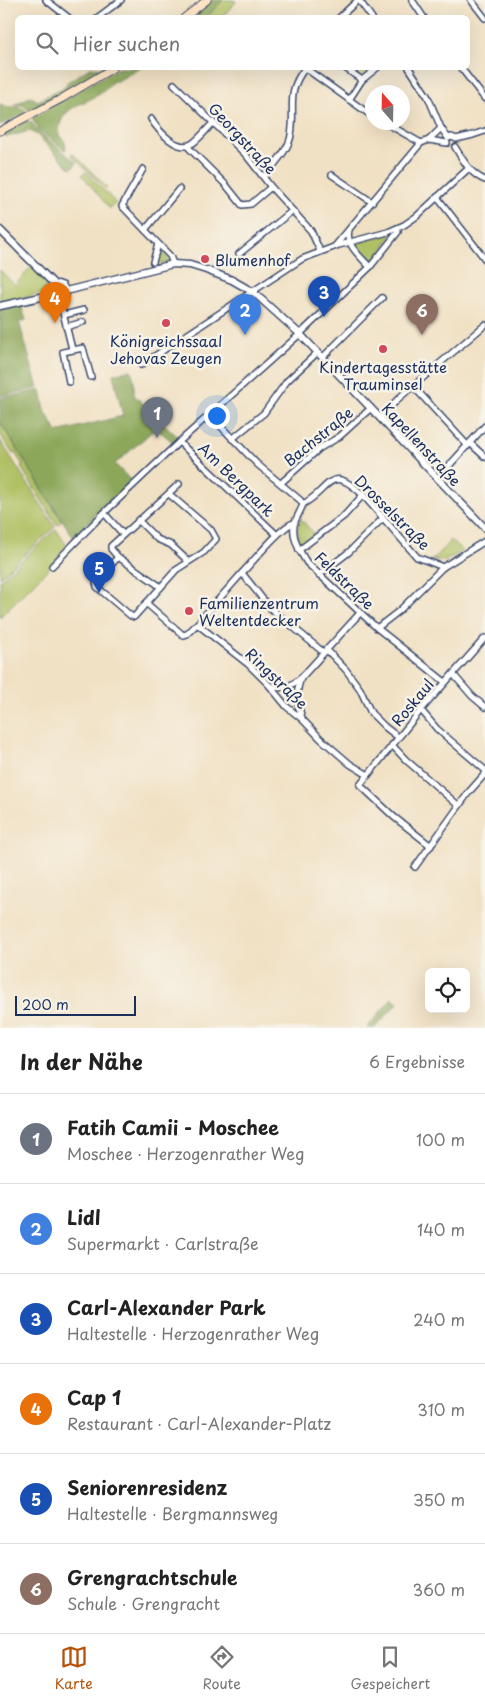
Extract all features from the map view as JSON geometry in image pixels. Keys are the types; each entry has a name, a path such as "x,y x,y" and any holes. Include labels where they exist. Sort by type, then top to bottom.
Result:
{"main road":[{"path":"188,15 207,0"},
{"path":"0,130 61,99 110,70"}],"street":[{"path":"46,0 65,15"},
{"path":"100,15 121,0"},
{"path":"342,15 358,0 370,15"},
{"path":"412,0 422,15"},
{"path":"471,0 485,18"},
{"path":"264,177 289,142 292,134 293,92 295,83 304,70"},
{"path":"308,70 365,111"},
{"path":"349,70 362,80"},
{"path":"349,100 362,80 374,70"},
{"path":"410,70 428,96 450,148 455,147"},
{"path":"463,70 485,99"},
{"name":"Georgstraße","path":"174,84 246,155 311,232 320,251"},
{"path":"151,119 170,140 177,145 188,146 213,123"},
{"path":"429,140 441,128"},
{"path":"398,130 421,143"},
{"path":"331,249 421,143 429,140 448,140 452,137 456,139 473,136 485,131"},
{"path":"456,139 457,144 455,147 469,168 478,177 485,180"},
{"path":"188,146 242,204 251,204 272,187"},
{"path":"140,365 292,265 320,251 351,245 398,228 417,216 469,168"},
{"path":"66,291 173,264 170,256 122,206 143,169"},
{"path":"332,175 372,202"},
{"path":"145,230 179,189"},
{"path":"437,197 485,259"},
{"path":"239,254 292,211"},
{"path":"351,227 348,235 351,245 370,267"},
{"path":"52,566 104,513 179,442 300,334 370,267 398,232 398,228"},
{"path":"0,230 55,285 63,286 66,291 65,297 60,301"},
{"path":"153,262 158,244"},
{"name":"Kapellenstraße","path":"173,264 190,265 206,270 232,280 253,292 300,334 485,528"},
{"path":"50,294 51,289 55,285"},
{"path":"50,294 55,300 60,301"},
{"path":"0,306 50,294"},
{"path":"232,439 264,413 287,382 320,355 382,298"},
{"path":"60,301 72,350"},
{"path":"64,315 84,310"},
{"path":"66,327 83,322"},
{"path":"380,418 413,386 485,325"},
{"path":"69,382 63,352 83,348 91,378"},
{"path":"413,386 469,445 485,457"},
{"name":"Bachstraße","path":"281,483 320,448 339,437 371,408"},
{"path":"146,603 183,635 186,634 277,535 294,523 303,504 257,464 210,415"},
{"path":"437,478 485,426"},
{"name":"Am Bergpark","path":"179,442 277,535"},
{"name":"Drosselstraße","path":"303,504 330,481 342,480 355,487 363,495 417,556 443,567"},
{"path":"161,587 118,557 111,549 111,546 179,484"},
{"path":"118,557 96,582 97,587 134,617 176,570 204,552 216,538 211,530 168,494"},
{"path":"299,550 344,516 363,495"},
{"path":"104,513 123,534"},
{"path":"319,575 349,552 383,518"},
{"path":"138,520 157,539 171,545 188,561"},
{"name":"Feldstraße","path":"294,523 294,534 299,550 307,563 377,628 445,682"},
{"path":"377,628 399,610 443,567 485,541"},
{"path":"242,573 270,607 346,670 360,689 371,712 398,738"},
{"path":"302,719 296,696 302,678 360,613"},
{"name":"Ringstraße","path":"197,624 248,664 321,739 350,764 368,775"},
{"name":"Roskaul","path":"430,846 394,817 360,785 421,710 485,638"},
{"path":"453,674 472,696 485,707"},
{"path":"269,685 280,688 287,687 302,678"},
{"path":"421,710 437,729 485,770"},
{"path":"392,745 406,760 459,806"},
{"path":"416,867 459,806 485,774"}],"green space":[{"path":"212,0 223,0 208,15 194,15"},
{"path":"223,0 235,0 236,2 224,15 209,15"},
{"path":"87,70 101,70 30,111 22,105 14,105 31,97 38,101 68,85 66,83"},
{"path":"115,70 137,70 117,81 113,81 98,95 68,111 60,125 59,136 65,142 65,150 39,130 32,118"},
{"path":"351,70 372,70 362,78"},
{"path":"0,104 25,110 26,113 0,125"},
{"path":"27,121 31,122 39,132 77,163 72,168 69,167 37,135 30,131 6,137 3,133"},
{"path":"72,153 107,188 106,189 71,155"},
{"path":"86,172 116,203 110,209 82,175"},
{"path":"0,234 48,282 43,293 0,304 0,270 15,285 31,267"},
{"path":"389,234 391,237 373,261 356,244"},
{"path":"158,246 171,262 153,265"},
{"path":"21,305 26,320 19,322 38,388 0,396 0,310"},
{"path":"131,370 134,380 134,395 180,439 175,444 156,428 115,464 133,483 112,503 108,503 104,507 104,511 94,516 95,520 89,521 85,525 85,529 75,540 0,422 0,398 41,390 45,411 57,432 123,416 113,374"},
{"path":"0,422 62,521 57,525 21,467 23,465 0,434"},
{"path":"0,440 55,527 0,577"},
{"path":"301,519 316,536 301,546 298,526"},
{"path":"56,529 67,546 49,568 0,617 0,580"},
{"path":"451,540 463,551 445,561 431,560 435,558"},
{"path":"392,998 398,1003 375,1028 367,1028"}],"place":[{"name":"Blumenhof","path":"205,259"},
{"name":"Carl-Alexander Park","path":"324,317"},
{"name":"Cap 1","path":"55,323"},
{"name":"Königreichssaal Jehovas Zeugen","path":"166,323"},
{"name":"Lidl","path":"245,335"},
{"name":"Grengrachtschule","path":"422,335"},
{"name":"Kindertagesstätte Trauminsel","path":"383,349"},
{"name":"Fatih Camii - Moschee","path":"157,438"},
{"name":"Seniorenresidenz","path":"99,593"},
{"name":"Familienzentrum Weltentdecker","path":"189,611"}]}
